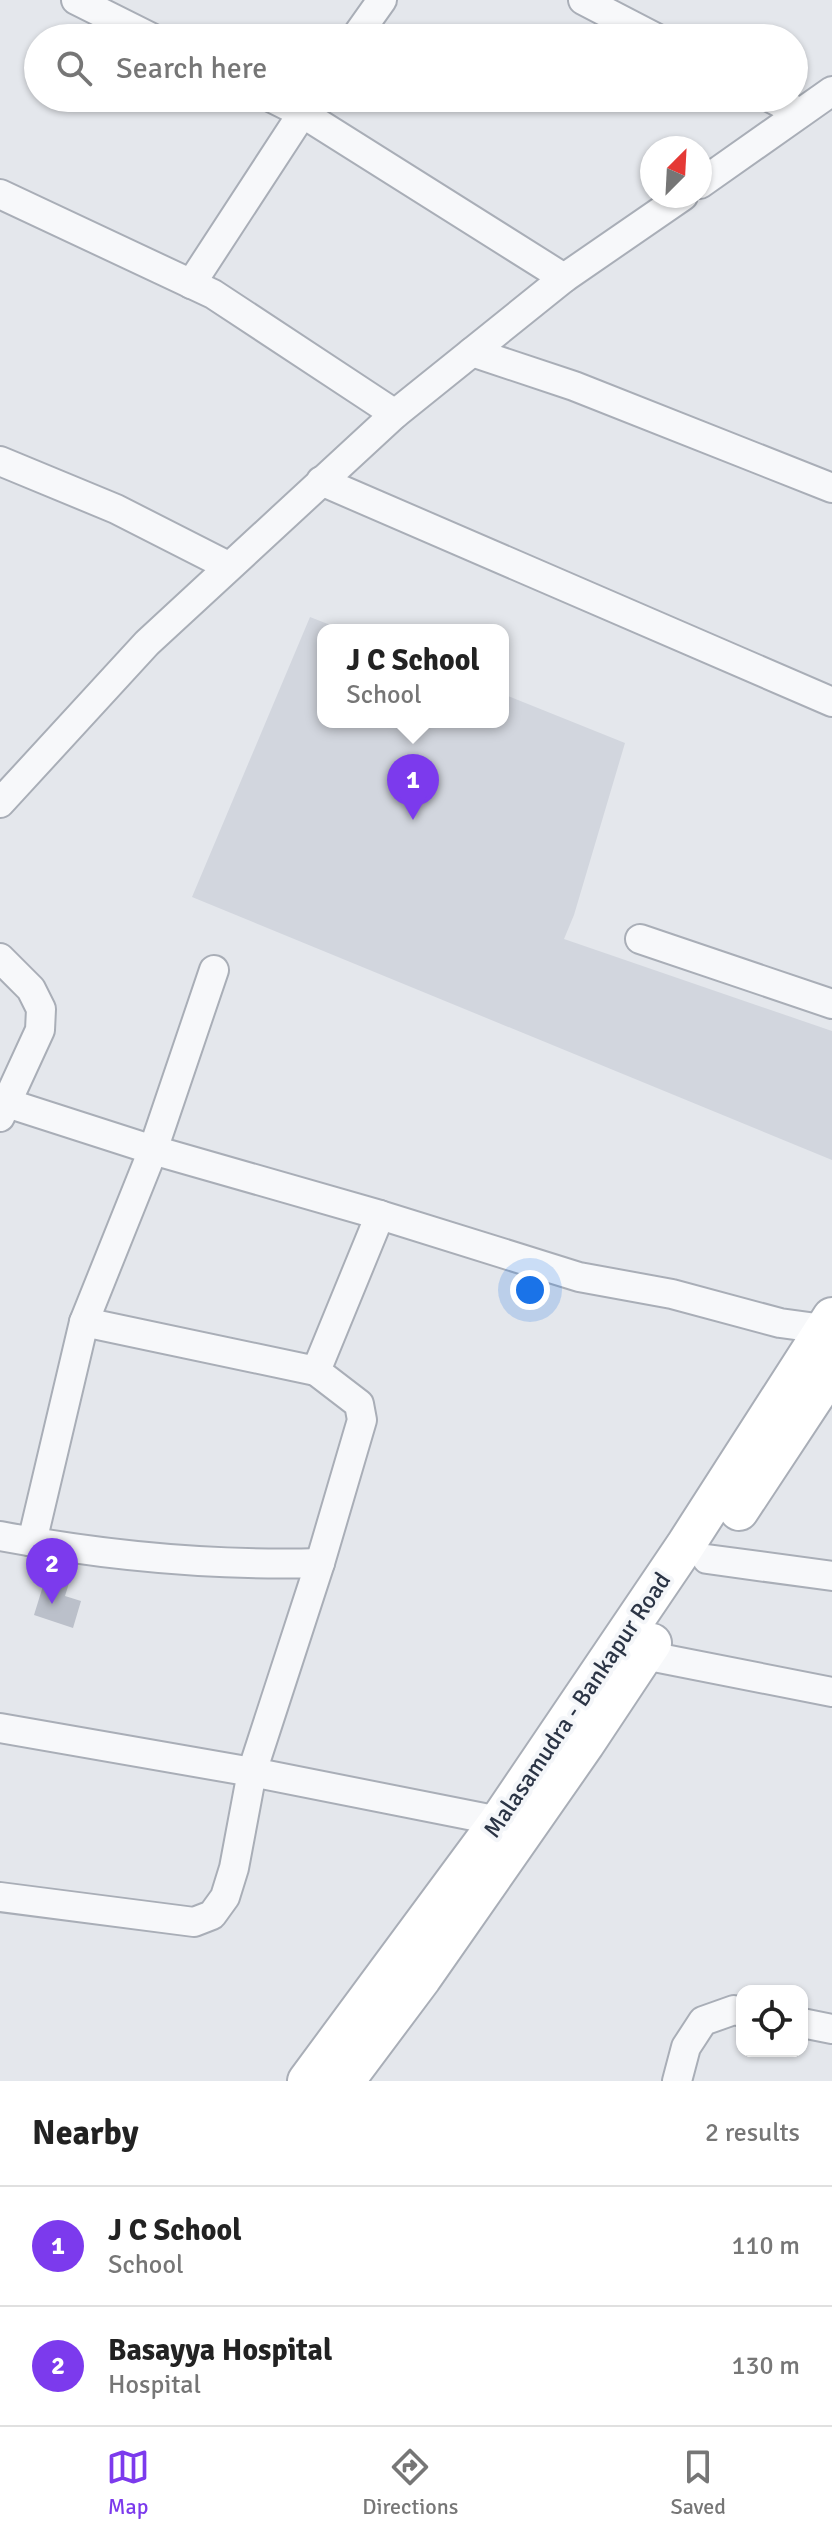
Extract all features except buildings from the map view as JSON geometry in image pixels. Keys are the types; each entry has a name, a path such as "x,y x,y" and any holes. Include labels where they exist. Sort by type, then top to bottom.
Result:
{"main road":[{"name":"Malasamudra - Bankapur Road","path":"307,2081 499,1821 677,1559 828,1323"},
{"path":"345,2081 422,1978 585,1744 832,1370"}],"street":[{"path":"76,0 124,24"},
{"path":"365,24 382,0"},
{"path":"583,0 629,24"},
{"path":"808,108 832,91"},
{"path":"191,284 304,112"},
{"path":"317,112 564,278"},
{"path":"712,175 800,113"},
{"path":"0,194 213,294 395,414"},
{"path":"0,803 147,643 395,414 564,278 666,208"},
{"path":"472,352 574,386 832,488"},
{"path":"3,467 116,509 228,566"},
{"path":"321,481 832,702"},
{"path":"640,939 832,1004"},
{"path":"0,958 31,989 41,1009 40,1030 4,1110 380,1215 579,1277 672,1294 780,1323 828,1323"},
{"path":"32,1542 84,1322 153,1150 214,970"},
{"path":"316,1371 380,1215"},
{"path":"0,1897 194,1922 212,1915 225,1897 234,1868 252,1772 320,1563 362,1420 359,1404 316,1371 84,1322"},
{"path":"0,1536 165,1560 247,1565 320,1563"},
{"path":"707,1559 832,1576"},
{"path":"644,1655 832,1692"},
{"path":"0,1728 252,1772 499,1821"},
{"path":"677,2081 686,2047 703,2021 736,2010"},
{"path":"808,2024 832,2029"}],"shaded area":[{"path":"310,617 328,624 317,624 317,728 509,728 509,696 625,743 574,915 564,939 832,1031 832,1160 192,897"}],"place":[{"name":"J C School","path":"413,820"},
{"name":"Basayya Hospital","path":"52,1604"}]}
